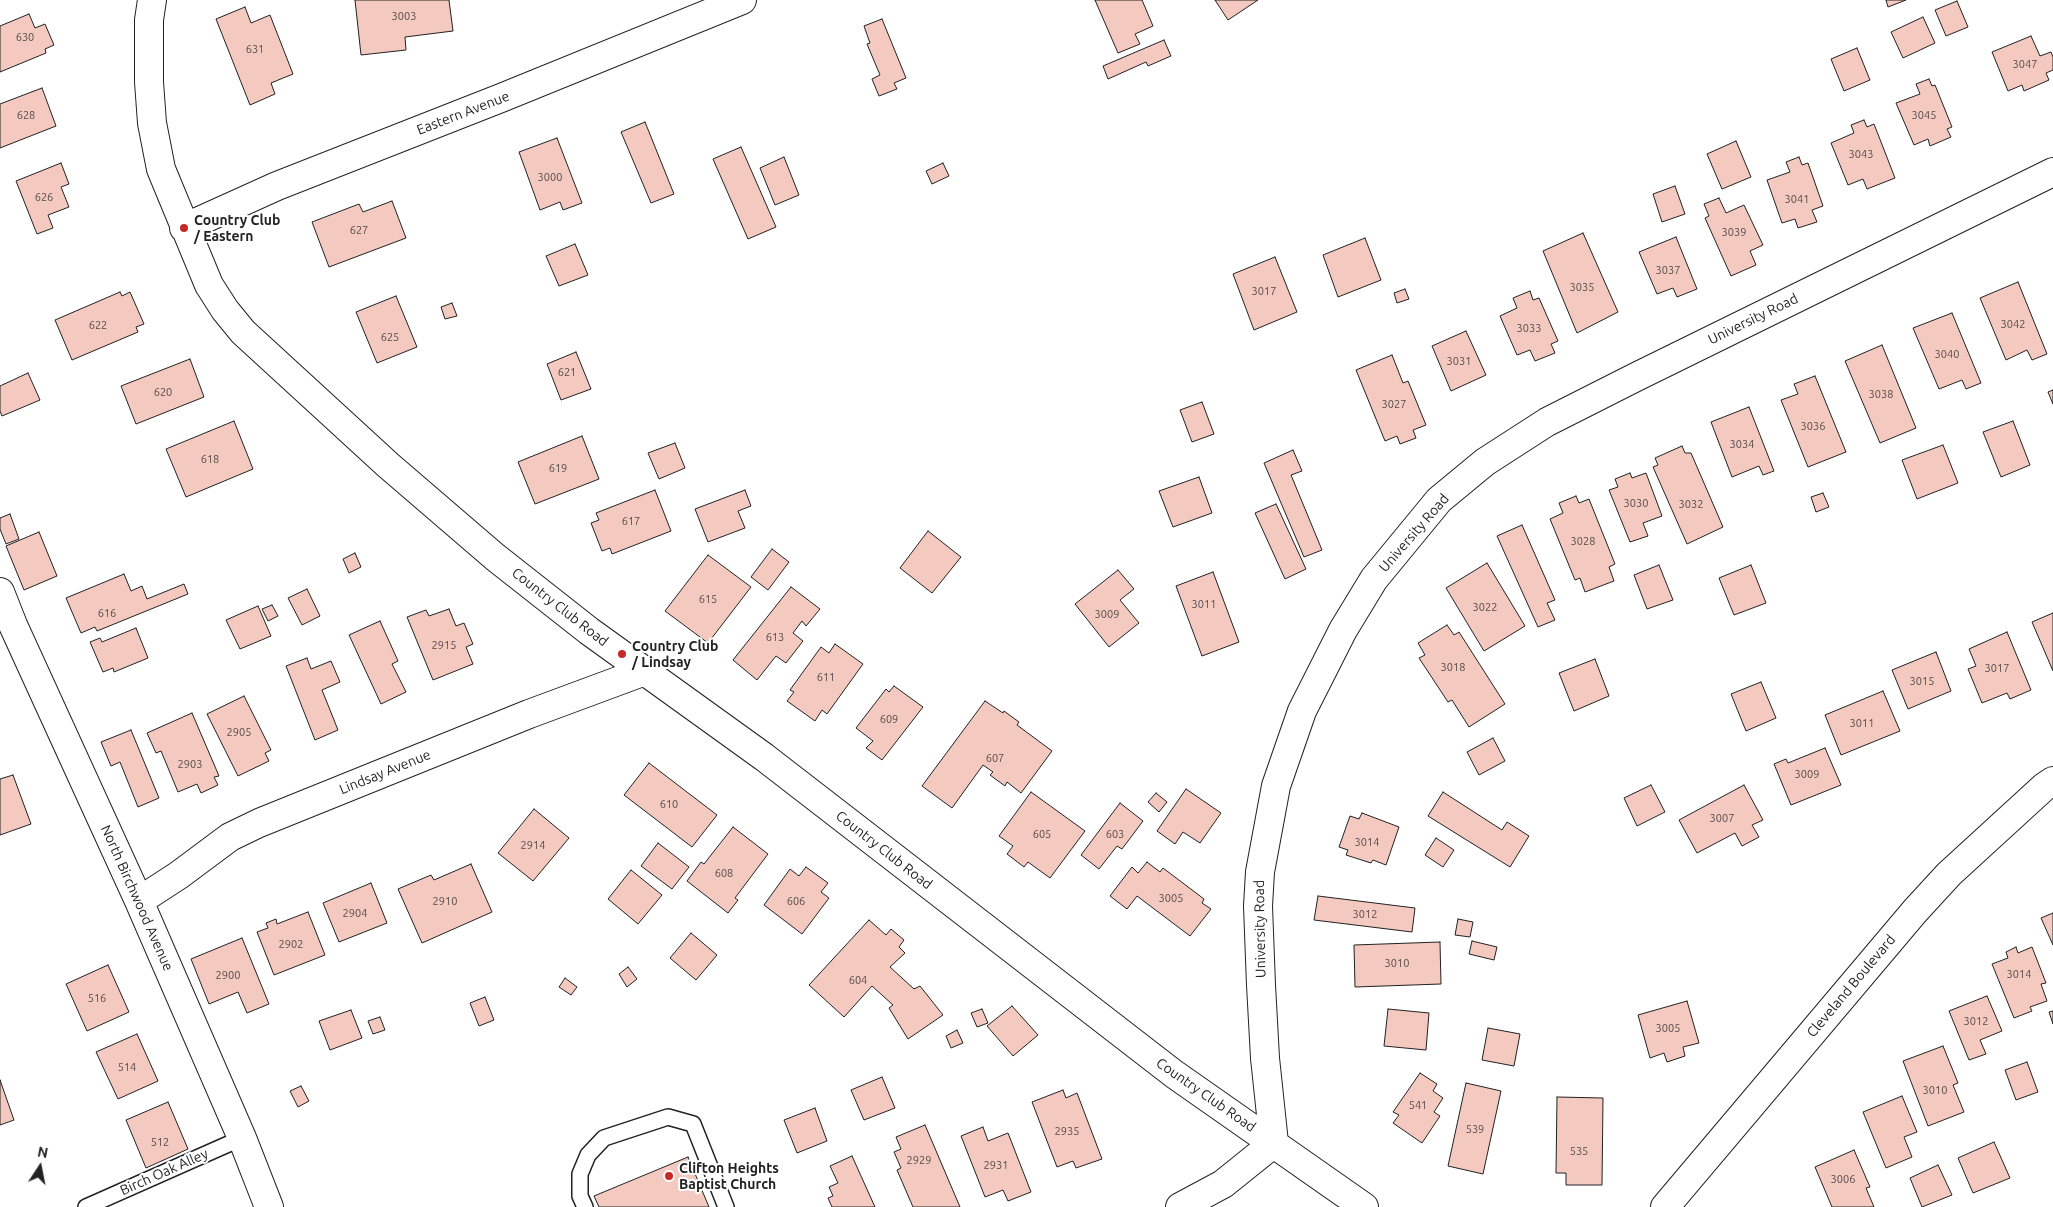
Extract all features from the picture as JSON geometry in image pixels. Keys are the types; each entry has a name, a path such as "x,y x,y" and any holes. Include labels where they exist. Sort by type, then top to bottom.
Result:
{"street":[{"name":"Country Club Road","path":"152,0 149,20 149,73 152,123 161,169 209,285 244,332 388,465 495,557 589,631 764,757 1174,1074 1364,1207"},
{"name":"Eastern Avenue","path":"184,228 277,186 742,0"},
{"name":"University Road","path":"1274,1143 1265,1058 1261,985 1258,906 1260,872 1276,786 1302,711 1343,630 1374,579 1439,500 1486,462 1547,422 2053,172"},
{"name":"North Birchwood Avenue","path":"0,592 13,625 139,900 242,1138 269,1207"},
{"name":"Lindsay Avenue","path":"139,900 230,837 259,823 645,670"},
{"name":"Cleveland Boulevard","path":"1664,1207 1680,1191 1914,911 1949,874 2044,787 2053,781"},
{"path":"1180,1207 1223,1184 1274,1143"}],"lane":[{"path":"585,1207 580,1196 580,1174 588,1155 604,1138 668,1117 693,1124 726,1207"},
{"name":"Birch Oak Alley","path":"86,1207 242,1138"}],"building":[{"path":"355,0 449,0 453,31 405,37 406,50 361,55"},
{"path":"1095,0 1142,0 1153,26 1135,34 1140,44 1118,53"},
{"path":"1215,0 1258,0 1228,20"},
{"path":"1886,0 1906,0 1888,7"},
{"path":"1957,1 1968,27 1946,36 1935,10"},
{"path":"245,7 251,23 270,15 293,74 271,83 275,94 250,105 216,19"},
{"path":"29,14 35,28 45,24 54,45 45,49 46,53 0,72 0,26"},
{"path":"1923,17 1935,43 1903,58 1891,32"},
{"path":"882,19 906,78 894,83 897,89 879,96 872,79 880,75 867,44 870,43 864,26"},
{"path":"2031,36 2040,56 2051,52 2053,70 2046,73 2049,80 2024,91 2022,85 2008,91 1992,52"},
{"path":"1164,40 1171,56 1148,66 1146,62 1108,79 1103,66"},
{"path":"1857,48 1870,80 1844,91 1831,59"},
{"path":"1929,79 1932,86 1935,85 1952,127 1947,129 1951,137 1930,146 1928,139 1914,145 1896,103 1920,94 1916,84"},
{"path":"42,88 56,126 0,148 0,104"},
{"path":"1864,120 1867,127 1874,124 1895,178 1867,189 1863,179 1848,185 1831,143 1854,133 1851,125"},
{"path":"645,122 674,194 651,203 621,132"},
{"path":"557,138 582,203 563,210 560,202 540,210 519,152"},
{"path":"1736,141 1751,177 1722,189 1707,154"},
{"path":"741,147 776,227 748,239 713,159"},
{"path":"784,157 799,195 775,205 760,168"},
{"path":"1799,157 1802,165 1808,163 1823,206 1812,210 1817,222 1798,228 1795,219 1782,223 1767,180 1790,172 1786,162"},
{"path":"61,163 69,184 61,187 69,207 48,215 53,228 37,234 16,181"},
{"path":"943,163 949,176 932,184 926,171"},
{"path":"1675,186 1685,214 1662,222 1653,194"},
{"path":"1719,198 1726,213 1744,205 1763,245 1750,251 1756,265 1731,276 1705,218 1709,216 1704,204"},
{"path":"392,201 406,238 329,267 312,222 359,204 363,212"},
{"path":"1583,233 1618,312 1577,333 1543,251"},
{"path":"1676,237 1697,289 1677,297 1673,288 1657,294 1639,252"},
{"path":"1365,238 1381,280 1338,297 1323,255"},
{"path":"575,244 588,275 559,286 546,256"},
{"path":"1275,257 1297,312 1254,330 1233,274"},
{"path":"2018,282 2047,354 2032,360 2027,350 2006,360 1980,298"},
{"path":"1405,289 1409,299 1397,303 1394,293"},
{"path":"1530,291 1533,300 1539,298 1558,341 1551,344 1555,353 1535,361 1530,350 1517,355 1500,316 1517,308 1513,298"},
{"path":"120,292 122,296 130,292 144,324 136,327 138,332 72,360 55,320"},
{"path":"396,296 417,347 377,363 356,312"},
{"path":"452,303 457,316 445,319 441,307"},
{"path":"1952,313 1981,383 1966,389 1962,380 1939,389 1913,328"},
{"path":"1466,331 1486,375 1451,391 1432,346"},
{"path":"1882,345 1916,428 1880,443 1845,361"},
{"path":"576,352 591,389 561,400 547,364"},
{"path":"1392,355 1403,383 1408,381 1426,425 1413,430 1416,438 1400,444 1397,436 1385,441 1356,370"},
{"path":"190,359 204,397 136,424 121,386"},
{"path":"28,373 40,400 2,416 0,411 0,386"},
{"path":"1815,376 1846,452 1808,467 1781,400 1798,394 1794,384"},
{"path":"2053,390 2053,404 2048,392"},
{"path":"1202,402 1214,434 1192,442 1180,410"},
{"path":"1749,407 1774,471 1763,475 1759,466 1732,477 1711,422"},
{"path":"234,421 253,469 186,497 166,449"},
{"path":"2013,421 2030,465 2001,477 1983,432"},
{"path":"582,436 599,479 535,504 518,462"},
{"path":"675,443 685,468 659,479 648,453"},
{"path":"1943,445 1958,483 1917,499 1902,460"},
{"path":"1682,446 1685,453 1691,453 1723,527 1687,544 1653,467 1658,465 1655,458"},
{"path":"1293,450 1302,471 1291,475 1322,550 1304,557 1264,463"},
{"path":"1630,473 1632,478 1646,473 1662,516 1643,523 1648,536 1630,542 1609,490 1618,487 1615,479"},
{"path":"1199,477 1212,513 1173,527 1159,491"},
{"path":"655,490 671,531 612,554 610,548 602,551 591,523 599,520 596,513"},
{"path":"745,490 751,506 738,511 745,528 708,542 695,509"},
{"path":"1823,493 1829,507 1816,512 1811,497"},
{"path":"1576,496 1579,503 1589,499 1615,564 1609,567 1614,581 1585,592 1580,578 1575,580 1550,519 1563,513 1559,503"},
{"path":"1276,504 1306,569 1285,579 1255,513"},
{"path":"10,514 19,539 6,544 0,529 0,518"},
{"path":"1522,525 1555,600 1547,603 1555,620 1538,627 1497,536"},
{"path":"928,531 961,557 932,593 900,568"},
{"path":"39,532 57,576 24,590 6,546"},
{"path":"772,549 789,562 768,590 751,577"},
{"path":"355,553 361,567 349,573 343,559"},
{"path":"708,555 751,587 708,643 665,611"},
{"path":"1487,563 1525,626 1484,651 1446,588"},
{"path":"1659,565 1673,600 1647,609 1634,575"},
{"path":"1751,565 1766,603 1734,615 1719,578"},
{"path":"1118,570 1134,589 1120,600 1139,623 1109,647 1075,604"},
{"path":"1213,572 1239,642 1202,656 1176,586"},
{"path":"124,574 131,591 142,586 147,599 184,584 188,594 97,631 95,627 81,633 66,598"},
{"path":"791,587 820,609 806,626 802,621 793,633 803,641 786,663 776,656 757,680 733,660"},
{"path":"307,589 320,616 302,625 288,598"},
{"path":"272,605 278,616 268,621 262,609"},
{"path":"258,606 271,636 240,649 226,620"},
{"path":"449,609 456,626 464,623 473,644 466,647 473,664 433,680 407,617 426,610 429,616"},
{"path":"2053,613 2053,671 2032,622"},
{"path":"380,621 398,661 392,664 406,692 381,704 349,635"},
{"path":"1447,625 1454,635 1459,632 1505,704 1469,727 1452,700 1448,702 1419,658 1425,655 1418,643"},
{"path":"136,628 148,658 114,672 113,668 103,672 90,642 100,638 102,642"},
{"path":"2007,632 2031,690 2010,699 2007,693 1982,703 1968,669 1976,666 1969,649"},
{"path":"835,644 863,664 827,714 822,710 815,721 787,701 794,692 790,690 821,647 829,653"},
{"path":"1936,652 1951,691 1908,709 1892,670"},
{"path":"307,658 311,669 331,661 340,682 322,690 338,730 315,740 286,666"},
{"path":"1595,659 1609,696 1574,711 1559,673"},
{"path":"1761,682 1776,718 1746,731 1731,694"},
{"path":"894,686 923,707 882,760 866,748 873,741 856,728 886,689 889,692"},
{"path":"1883,691 1900,731 1841,755 1825,715"},
{"path":"244,696 271,750 265,753 269,761 238,776 207,714"},
{"path":"985,701 1019,722 1017,725 1052,751 1021,793 1007,782 1005,786 990,775 993,772 983,765 952,808 922,786"},
{"path":"192,713 219,776 214,777 218,785 201,793 197,784 178,792 161,751 156,753 147,733"},
{"path":"131,730 159,798 138,807 120,762 111,766 101,742"},
{"path":"1493,738 1505,761 1479,775 1467,752"},
{"path":"1825,748 1841,785 1791,805 1774,764 1786,759 1788,763"},
{"path":"649,763 717,815 692,847 624,795"},
{"path":"13,775 31,824 0,835 0,779"},
{"path":"1651,785 1665,812 1637,826 1624,798"},
{"path":"1744,785 1763,820 1752,825 1759,837 1742,846 1735,833 1697,853 1679,820"},
{"path":"1186,789 1221,813 1200,843 1183,832 1175,844 1157,831"},
{"path":"1031,792 1085,831 1050,878 1028,862 1024,867 1007,854 1013,846 999,836"},
{"path":"1443,792 1502,830 1507,822 1529,836 1510,867 1428,816"},
{"path":"1156,793 1167,802 1159,812 1148,802"},
{"path":"1120,803 1143,821 1122,849 1117,846 1099,869 1081,855"},
{"path":"534,809 569,838 533,881 498,853"},
{"path":"1362,813 1399,827 1386,865 1373,860 1371,863 1346,855 1348,850 1339,847 1350,816 1359,819"},
{"path":"733,827 768,854 735,898 738,900 728,913 687,881 701,862 704,864"},
{"path":"1436,838 1454,850 1443,867 1425,855"},
{"path":"658,843 689,867 672,889 641,866"},
{"path":"1147,862 1160,872 1163,868 1204,899 1202,903 1211,909 1190,936 1137,896 1127,909 1110,896 1132,867 1138,873"},
{"path":"471,864 492,912 422,943 398,889 431,875 434,880"},
{"path":"806,867 828,883 821,892 829,898 802,934 764,905 790,869 799,876"},
{"path":"631,870 662,895 638,924 608,899"},
{"path":"371,883 387,923 339,942 323,903"},
{"path":"1318,896 1415,908 1412,932 1314,920"},
{"path":"308,912 325,955 274,975 257,932 268,928 266,923 276,919 277,924"},
{"path":"2053,913 2053,945 2041,918"},
{"path":"1458,919 1473,922 1470,937 1455,935"},
{"path":"869,920 886,935 891,929 904,940 899,947 905,953 890,967 914,989 920,986 943,1015 908,1039 889,1008 893,1005 872,986 844,1017 809,985"},
{"path":"691,933 717,955 696,980 670,958"},
{"path":"242,938 269,1004 247,1013 238,992 209,1004 191,959"},
{"path":"1472,941 1497,947 1494,960 1469,954"},
{"path":"1440,942 1441,984 1355,987 1354,945"},
{"path":"2016,947 2018,953 2032,947 2046,983 2041,984 2047,1001 2030,1007 2032,1011 2014,1018 1992,964 2008,958 2006,952"},
{"path":"108,965 129,1012 87,1031 66,984"},
{"path":"628,967 637,979 627,987 619,974"},
{"path":"565,978 577,987 571,995 559,987"},
{"path":"1987,996 2002,1031 1980,1040 1986,1054 1969,1060 1949,1011"},
{"path":"485,997 494,1020 479,1026 470,1003"},
{"path":"1687,1001 1699,1043 1683,1047 1685,1056 1667,1062 1664,1053 1650,1058 1638,1015"},
{"path":"1012,1006 1038,1035 1013,1056 987,1026"},
{"path":"982,1009 988,1023 977,1027 971,1013"},
{"path":"1388,1009 1429,1013 1426,1050 1384,1046"},
{"path":"351,1010 362,1038 330,1050 319,1021"},
{"path":"2053,1011 2053,1024 2049,1012"},
{"path":"380,1017 385,1030 373,1034 368,1021"},
{"path":"1488,1028 1520,1034 1514,1066 1482,1060"},
{"path":"957,1030 963,1043 951,1048 946,1036"},
{"path":"137,1034 158,1081 118,1099 96,1052"},
{"path":"1943,1046 1958,1083 1953,1085 1964,1112 1928,1126 1903,1061"},
{"path":"2027,1062 2038,1092 2016,1100 2005,1070"},
{"path":"1420,1073 1437,1084 1433,1091 1443,1098 1434,1112 1440,1116 1422,1143 1393,1123 1399,1115 1393,1112"},
{"path":"882,1077 895,1108 864,1120 851,1090"},
{"path":"0,1080 14,1120 0,1125"},
{"path":"1466,1083 1501,1091 1483,1174 1448,1166"},
{"path":"301,1086 309,1101 298,1107 290,1091"},
{"path":"1063,1090 1066,1098 1077,1093 1102,1159 1076,1168 1073,1161 1057,1167 1032,1102"},
{"path":"1902,1096 1917,1132 1904,1137 1912,1157 1886,1168 1863,1112"},
{"path":"1557,1097 1603,1098 1602,1185 1566,1185 1566,1173 1556,1173"},
{"path":"168,1102 188,1149 146,1168 126,1120"},
{"path":"815,1108 827,1141 797,1153 784,1120"},
{"path":"925,1125 960,1207 913,1207 897,1170 901,1168 894,1152 901,1149 896,1137"},
{"path":"983,1127 988,1141 1008,1133 1031,1192 1008,1201 1003,1190 985,1197 961,1136"},
{"path":"1994,1142 2010,1178 1973,1193 1958,1158"},
{"path":"1854,1150 1870,1187 1866,1188 1874,1207 1832,1207 1815,1167"},
{"path":"852,1156 875,1207 832,1207 828,1198 833,1196 829,1187 838,1183 830,1166"},
{"name":"Clifton Heights Baptist Church","path":"688,1157 709,1207 599,1207 594,1196"},
{"path":"1938,1165 1952,1195 1922,1207 1910,1178"}],"place":[{"name":"Country Club / Eastern","path":"184,228"},
{"name":"Country Club / Lindsay","path":"622,654"},
{"name":"Clifton Heights Baptist Church","path":"669,1176"}]}
